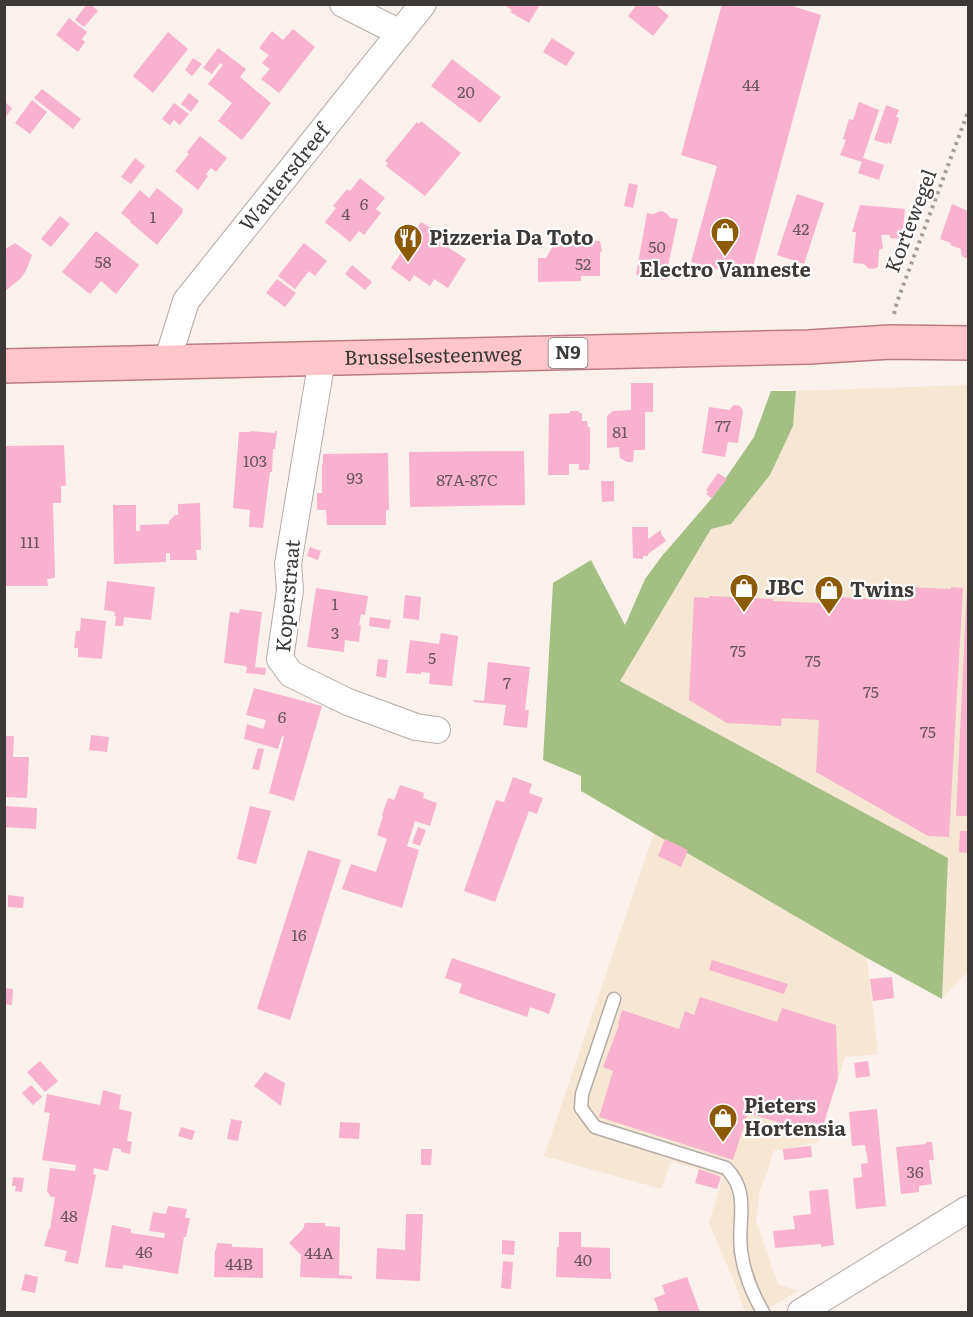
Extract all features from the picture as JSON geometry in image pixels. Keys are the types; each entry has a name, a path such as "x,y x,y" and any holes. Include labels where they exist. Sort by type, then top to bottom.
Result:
{"main road":[{"name":"Brusselsesteenweg","path":"4,366 809,347 890,342 969,343"}],"street":[{"path":"343,4 400,33"},
{"name":"Wautersdreef","path":"167,362 186,301 423,4"},
{"name":"Koperstraat","path":"322,359 288,564 290,590 280,659 291,674 348,702 416,727 437,730"},
{"path":"801,1312 969,1209"}],"lane":[{"path":"615,999 582,1094 581,1108 595,1127 726,1168 734,1176 740,1189 742,1202 741,1253 751,1290 763,1312"}],"path":[{"name":"Kortewegel","path":"890,342 897,302 969,112"}],"shaded area":[{"path":"968,385 968,971 942,999 947,858 620,681 711,529 731,524 793,426 796,391"},
{"path":"654,833 867,958 878,1054 845,1057 818,1143 773,1151 760,1190 756,1221 778,1284 798,1291 762,1312 745,1312 709,1223 723,1177 671,1161 661,1189 544,1156"}],"green space":[{"path":"771,391 796,391 793,426 770,475 731,524 711,529 620,681 948,858 942,999 867,958 581,791 581,776 543,760 553,583 591,560 625,625 645,579 712,498 754,437"}],"building":[{"path":"87,4 91,4 98,11 84,27 75,20"},
{"path":"503,4 540,4 529,23 510,12 512,10"},
{"path":"637,4 655,4 669,16 653,36 628,16"},
{"path":"722,4 786,4 821,15 750,278 691,262 717,166 681,155"},
{"path":"69,18 87,32 82,39 85,42 78,52 56,35"},
{"path":"293,29 315,47 279,93 261,79 270,69 262,63 269,55 259,48 272,31 283,40"},
{"path":"168,32 188,49 153,93 133,76"},
{"path":"552,38 575,53 566,66 543,52"},
{"path":"218,48 246,69 240,77 271,103 242,140 218,121 232,103 208,84 223,65 220,63 212,74 203,68"},
{"path":"193,58 202,64 192,76 185,70"},
{"path":"452,59 501,97 480,123 431,86"},
{"path":"42,89 81,119 73,129 34,98"},
{"path":"189,93 199,101 191,112 181,104"},
{"path":"32,100 47,112 30,134 15,123"},
{"path":"5,102 12,108 5,118"},
{"path":"859,102 879,110 863,158 884,165 879,180 858,173 862,162 840,155 846,140 843,139 849,119 853,120"},
{"path":"174,103 189,114 180,125 174,120 170,125 162,119"},
{"path":"886,105 899,110 896,117 899,118 891,144 874,140"},
{"path":"421,121 461,153 425,196 386,166 388,163 385,161 417,122 419,124"},
{"path":"200,136 227,158 216,172 211,168 198,190 175,171"},
{"path":"135,158 145,166 131,184 121,177"},
{"path":"360,178 385,198 376,209 381,213 364,235 359,231 350,242 325,222 336,208 333,206 347,189 350,191"},
{"path":"629,183 638,185 633,208 624,206"},
{"path":"157,188 183,209 183,212 157,245 121,213 140,190 149,198"},
{"path":"797,194 824,203 804,264 777,255"},
{"path":"952,204 968,211 968,259 962,256 961,249 940,239"},
{"path":"860,205 905,209 902,239 881,235 883,248 879,250 878,267 873,269 864,264 853,263 856,232 852,232"},
{"path":"661,211 671,218 678,219 665,280 636,275 647,213 653,214"},
{"path":"60,216 70,224 51,247 41,239"},
{"path":"421,222 442,235 438,241 466,259 448,288 434,279 430,286 414,275 410,282 391,268"},
{"path":"96,231 139,265 116,294 101,281 90,294 62,272"},
{"path":"560,234 568,238 592,238 591,241 600,241 602,252 600,252 600,276 581,276 581,281 538,282 538,258 546,258"},
{"path":"15,243 32,255 20,279 4,292 4,250"},
{"path":"304,243 327,261 315,276 309,271 295,289 278,276"},
{"path":"352,265 372,282 365,290 345,274"},
{"path":"277,279 296,293 285,307 266,293"},
{"path":"631,383 653,383 653,412 645,412 645,450 634,450 633,462 627,462 620,458 619,447 607,448 607,416 613,411 631,410"},
{"path":"734,405 740,406 743,411 738,443 728,442 725,457 702,453 709,407 729,410"},
{"path":"570,411 582,413 582,421 587,421 590,427 589,470 579,470 579,464 569,464 569,475 548,475 549,414 570,413"},
{"path":"277,431 263,528 249,527 250,510 233,508 239,432 275,433"},
{"path":"64,445 66,486 61,486 61,503 53,503 55,578 47,579 48,586 6,586 4,446"},
{"path":"524,451 525,505 410,507 409,452"},
{"path":"388,453 389,510 386,510 386,525 327,525 326,510 317,510 317,493 322,493 323,454"},
{"path":"718,473 727,479 712,498 706,494 708,492 706,490"},
{"path":"601,481 614,481 614,501 602,502"},
{"path":"200,503 201,550 196,550 197,560 170,560 170,553 166,553 166,562 114,564 113,505 136,505 136,531 140,531 140,525 169,524 175,515 178,515 178,504"},
{"path":"632,527 648,527 648,539 661,530 666,541 648,556 643,556 643,559 633,558"},
{"path":"310,547 321,551 318,560 307,556"},
{"path":"107,581 155,587 151,620 124,617 123,626 115,626 115,612 104,610"},
{"path":"908,587 963,588 949,837 928,836 816,772 819,720 782,718 781,726 727,723 689,700 694,597 819,603 820,596 907,601"},
{"path":"967,587 968,816 956,816"},
{"path":"316,588 368,596 365,615 361,614 359,642 345,640 344,652 307,647"},
{"path":"405,595 421,597 419,620 403,618"},
{"path":"240,609 262,612 255,667 266,668 265,675 246,673 245,666 224,663 230,612 239,613"},
{"path":"370,617 391,620 389,629 369,626"},
{"path":"81,618 106,621 102,659 78,657 78,648 74,648 76,631 80,631"},
{"path":"441,633 458,636 452,686 429,684 430,673 406,673 410,640 439,644"},
{"path":"378,659 388,660 386,678 376,676"},
{"path":"488,662 530,667 525,710 529,710 527,728 503,725 506,705 473,702 474,700 484,701"},
{"path":"254,688 322,706 294,801 269,793 284,737 282,736 278,749 244,739 247,724 263,729 266,720 246,715"},
{"path":"91,735 109,737 107,752 89,750"},
{"path":"4,736 14,736 13,757 29,757 27,798 4,797"},
{"path":"258,748 264,749 259,770 252,769"},
{"path":"513,777 532,784 529,793 543,798 537,814 529,811 495,902 464,891 496,800 504,802"},
{"path":"400,785 424,793 423,798 437,803 430,826 415,821 407,846 419,850 402,908 342,889 351,864 376,872 387,839 377,835 382,815 388,798 394,800"},
{"path":"4,806 37,808 36,829 4,827"},
{"path":"250,806 271,811 256,864 237,859"},
{"path":"418,827 426,830 420,846 412,843"},
{"path":"960,831 968,831 968,853 959,852"},
{"path":"665,839 688,850 681,867 658,856"},
{"path":"308,850 341,860 290,1020 257,1009"},
{"path":"8,895 24,897 23,908 8,907"},
{"path":"452,958 556,994 549,1014 530,1007 527,1017 459,993 462,984 445,978"},
{"path":"712,960 788,984 784,994 709,970"},
{"path":"892,977 894,998 873,1001 870,979"},
{"path":"4,988 13,989 12,1005 4,1004"},
{"path":"700,997 777,1022 782,1008 836,1025 838,1078 820,1135 748,1113 733,1160 599,1117 613,1071 603,1067 619,1025 622,1010 679,1029 685,1011 694,1015"},
{"path":"40,1061 58,1081 45,1092 27,1072"},
{"path":"868,1061 870,1076 856,1078 854,1063"},
{"path":"265,1072 285,1083 281,1106 254,1086"},
{"path":"31,1085 42,1097 33,1105 22,1093"},
{"path":"103,1090 121,1095 119,1109 132,1112 127,1141 132,1142 130,1154 113,1148 108,1171 94,1168 93,1174 96,1175 78,1264 64,1261 67,1251 44,1246 50,1229 55,1197 51,1197 47,1191 50,1168 75,1171 76,1165 42,1160 50,1113 44,1112 47,1094 100,1105"},
{"path":"877,1109 886,1206 856,1209 853,1178 862,1177 861,1164 868,1163 865,1145 852,1146 849,1112"},
{"path":"231,1119 242,1121 238,1141 227,1139"},
{"path":"340,1122 360,1123 359,1139 339,1138"},
{"path":"181,1127 195,1131 192,1140 178,1136"},
{"path":"926,1142 932,1142 934,1160 929,1160 932,1184 919,1186 919,1192 901,1194 896,1147 926,1144"},
{"path":"811,1146 812,1157 784,1160 783,1149"},
{"path":"421,1149 432,1149 431,1165 421,1165"},
{"path":"699,1169 721,1177 717,1189 695,1183"},
{"path":"13,1177 24,1178 22,1192 15,1191 16,1186 12,1186"},
{"path":"828,1189 834,1245 775,1248 773,1231 795,1229 793,1216 811,1214 809,1191"},
{"path":"168,1206 187,1209 185,1218 190,1218 186,1237 184,1237 178,1274 123,1265 123,1269 105,1267 112,1225 131,1229 131,1233 164,1238 165,1233 149,1231 153,1212 166,1214"},
{"path":"406,1214 423,1214 420,1281 376,1279 377,1248 405,1250"},
{"path":"305,1223 325,1223 325,1226 340,1227 339,1275 352,1276 352,1279 300,1277 301,1255 289,1243 303,1229"},
{"path":"559,1232 581,1232 581,1247 610,1248 611,1279 556,1277"},
{"path":"502,1240 515,1241 514,1255 502,1254"},
{"path":"217,1243 232,1244 232,1247 263,1248 263,1278 214,1277"},
{"path":"503,1261 513,1262 511,1289 501,1288"},
{"path":"25,1274 38,1277 35,1293 21,1290"},
{"path":"687,1277 700,1312 659,1312 654,1298 665,1294 662,1285"}],"place":[{"name":"Electro Vanneste","path":"725,258"},
{"name":"Pizzeria Da Toto","path":"408,264"},
{"name":"JBC","path":"744,614"},
{"name":"Twins","path":"829,616"},
{"name":"Pieters Hortensia","path":"723,1144"}]}
